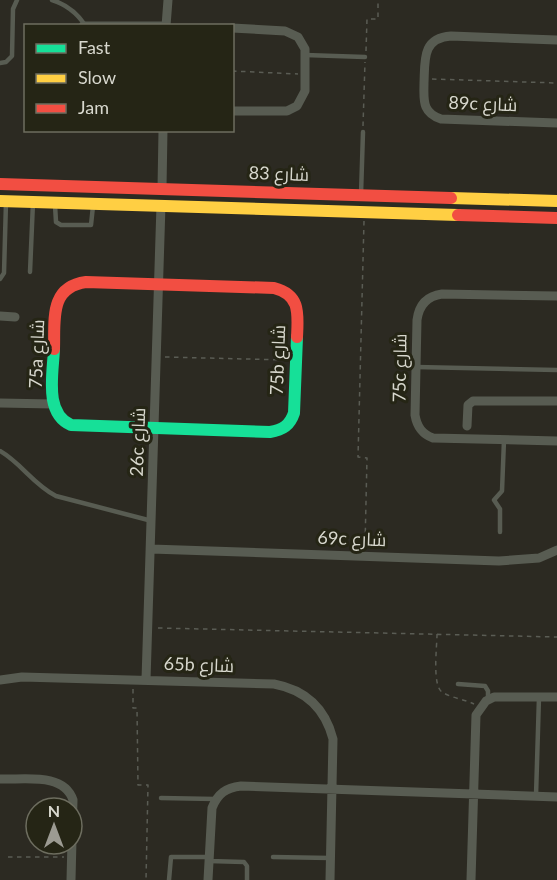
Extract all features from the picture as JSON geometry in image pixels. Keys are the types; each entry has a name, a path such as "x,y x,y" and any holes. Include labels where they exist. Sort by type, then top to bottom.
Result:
{"street":[{"path":"166,24 168,0"},
{"path":"234,28 290,32 302,40 305,55 304,97 293,109 234,111"},
{"name":"89c شارع","path":"557,40 444,37 437,39 427,51 424,78 426,107 435,117 557,123"},
{"path":"162,188 163,132"},
{"name":"شارع 83","path":"0,184 557,201"},
{"path":"408,213 422,208 477,208 480,203 476,198"},
{"name":"شارع 83","path":"3,202 557,218"},
{"name":"26c شارع","path":"146,680 161,205"},
{"name":"75a شارع","path":"155,429 71,425 59,418 53,404 56,308 63,292 78,283 159,283"},
{"name":"75b شارع","path":"155,429 270,432 285,428 291,422 295,407 298,313 288,293 274,288 159,283"},
{"name":"75c شارع","path":"557,296 442,294 424,302 418,313 415,415 422,432 433,438 557,441"},
{"path":"0,316 15,317"},
{"path":"467,426 468,405 473,401 557,401"},
{"path":"0,403 53,404"},
{"name":"69c شارع","path":"151,549 499,561 539,558 554,552"},
{"name":"65b شارع","path":"0,680 22,677 274,684 302,693 323,712 331,732 334,753 330,880"},
{"path":"471,880 475,723 480,707 488,700 502,697 557,697"},
{"path":"0,779 50,781 67,788 73,800 71,880"},
{"path":"208,880 211,817 216,799 222,791 231,787 557,797"}],"lane":[{"path":"0,63 6,62 12,56 14,9 17,0"},
{"path":"52,0 75,13 83,24"},
{"path":"305,55 365,57"},
{"path":"361,195 363,132"},
{"path":"0,279 4,273 3,202"},
{"path":"30,272 33,202"},
{"path":"55,202 56,222 61,225 91,225 93,203"},
{"path":"416,367 557,370"},
{"path":"500,532 500,509 494,500 502,491 504,440"},
{"path":"0,451 13,459 56,496 152,521"},
{"path":"458,684 484,686 488,691 488,700"},
{"path":"536,796 540,697"},
{"path":"161,798 216,799"},
{"path":"169,880 171,857 244,862 247,866 247,880"},
{"path":"273,857 330,858"}],"path":[{"path":"234,71 305,74"},
{"path":"424,78 557,83"},
{"path":"365,212 358,457 367,458 365,556"},
{"path":"157,357 296,361"},
{"path":"148,628 557,637"},
{"path":"437,634 436,680 438,688 443,693 480,707"},
{"path":"133,679 133,708 137,708 138,785 148,785 146,880"},
{"path":"8,856 72,857"}],"traffic: fast":[{"path":"54,349 53,402 62,419 71,425 270,432 285,426 294,413 297,337"}],"traffic: slow":[{"path":"451,198 557,201"},
{"path":"0,201 458,215"}],"traffic: jam":[{"path":"0,184 451,198"},
{"path":"458,215 557,218"},
{"path":"86,282 274,288 289,295 296,306 297,337"},
{"path":"54,349 56,306 66,290 86,282"}]}
